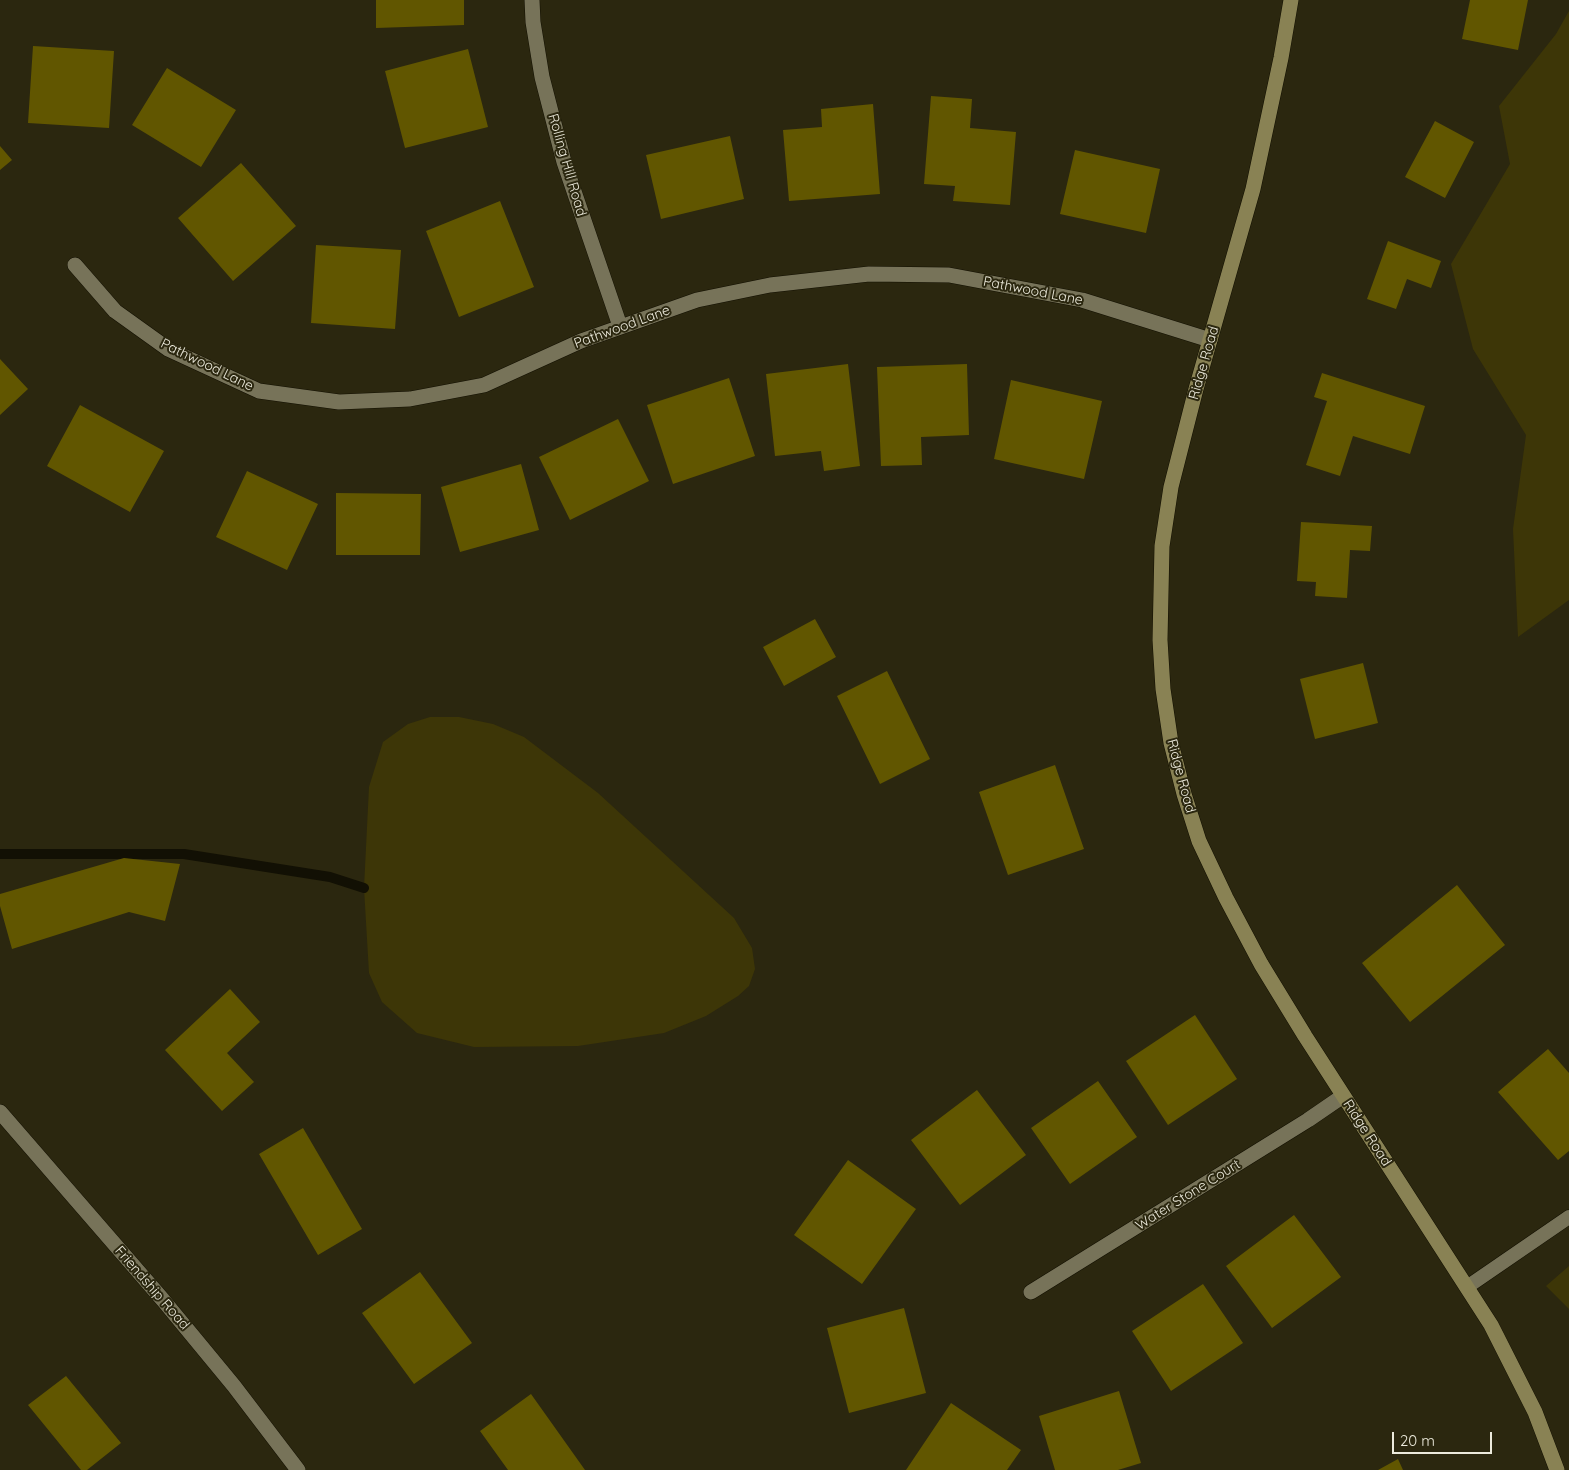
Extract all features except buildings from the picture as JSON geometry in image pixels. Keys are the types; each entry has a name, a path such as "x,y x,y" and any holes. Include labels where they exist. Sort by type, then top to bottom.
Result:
{"street":[{"name":"Rolling Hill Road","path":"532,0 533,22 542,77 564,162 620,326"},
{"name":"Ridge Road","path":"1291,0 1281,58 1253,189 1171,487 1162,546 1160,640 1163,689 1171,743 1184,794 1199,841 1226,898 1261,964 1343,1096 1491,1324 1535,1412 1557,1470"},
{"name":"Pathwood Lane","path":"75,265 115,311 168,349 259,390 339,402 410,399 484,384 581,341 697,300 770,285 869,274 949,275 1082,300 1210,340"},
{"name":"Water Stone Court","path":"1031,1292 1308,1120 1343,1096"},
{"name":"Friendship Road","path":"0,1112 169,1307 234,1386 298,1470"}],"lane":[{"path":"1467,1287 1569,1217"}],"shaded area":[{"path":"1569,11 1569,600 1518,637 1513,529 1526,435 1473,349 1451,264 1510,164 1499,106 1556,34"},
{"path":"430,717 459,717 493,724 524,737 598,793 734,918 752,948 755,969 749,986 738,996 706,1016 664,1033 578,1046 474,1047 417,1033 382,1002 369,973 364,888 369,787 383,742 408,724"},
{"path":"1569,1266 1569,1309 1546,1286"}],"waterway":[{"path":"0,854 184,854 330,877 364,888"}]}
